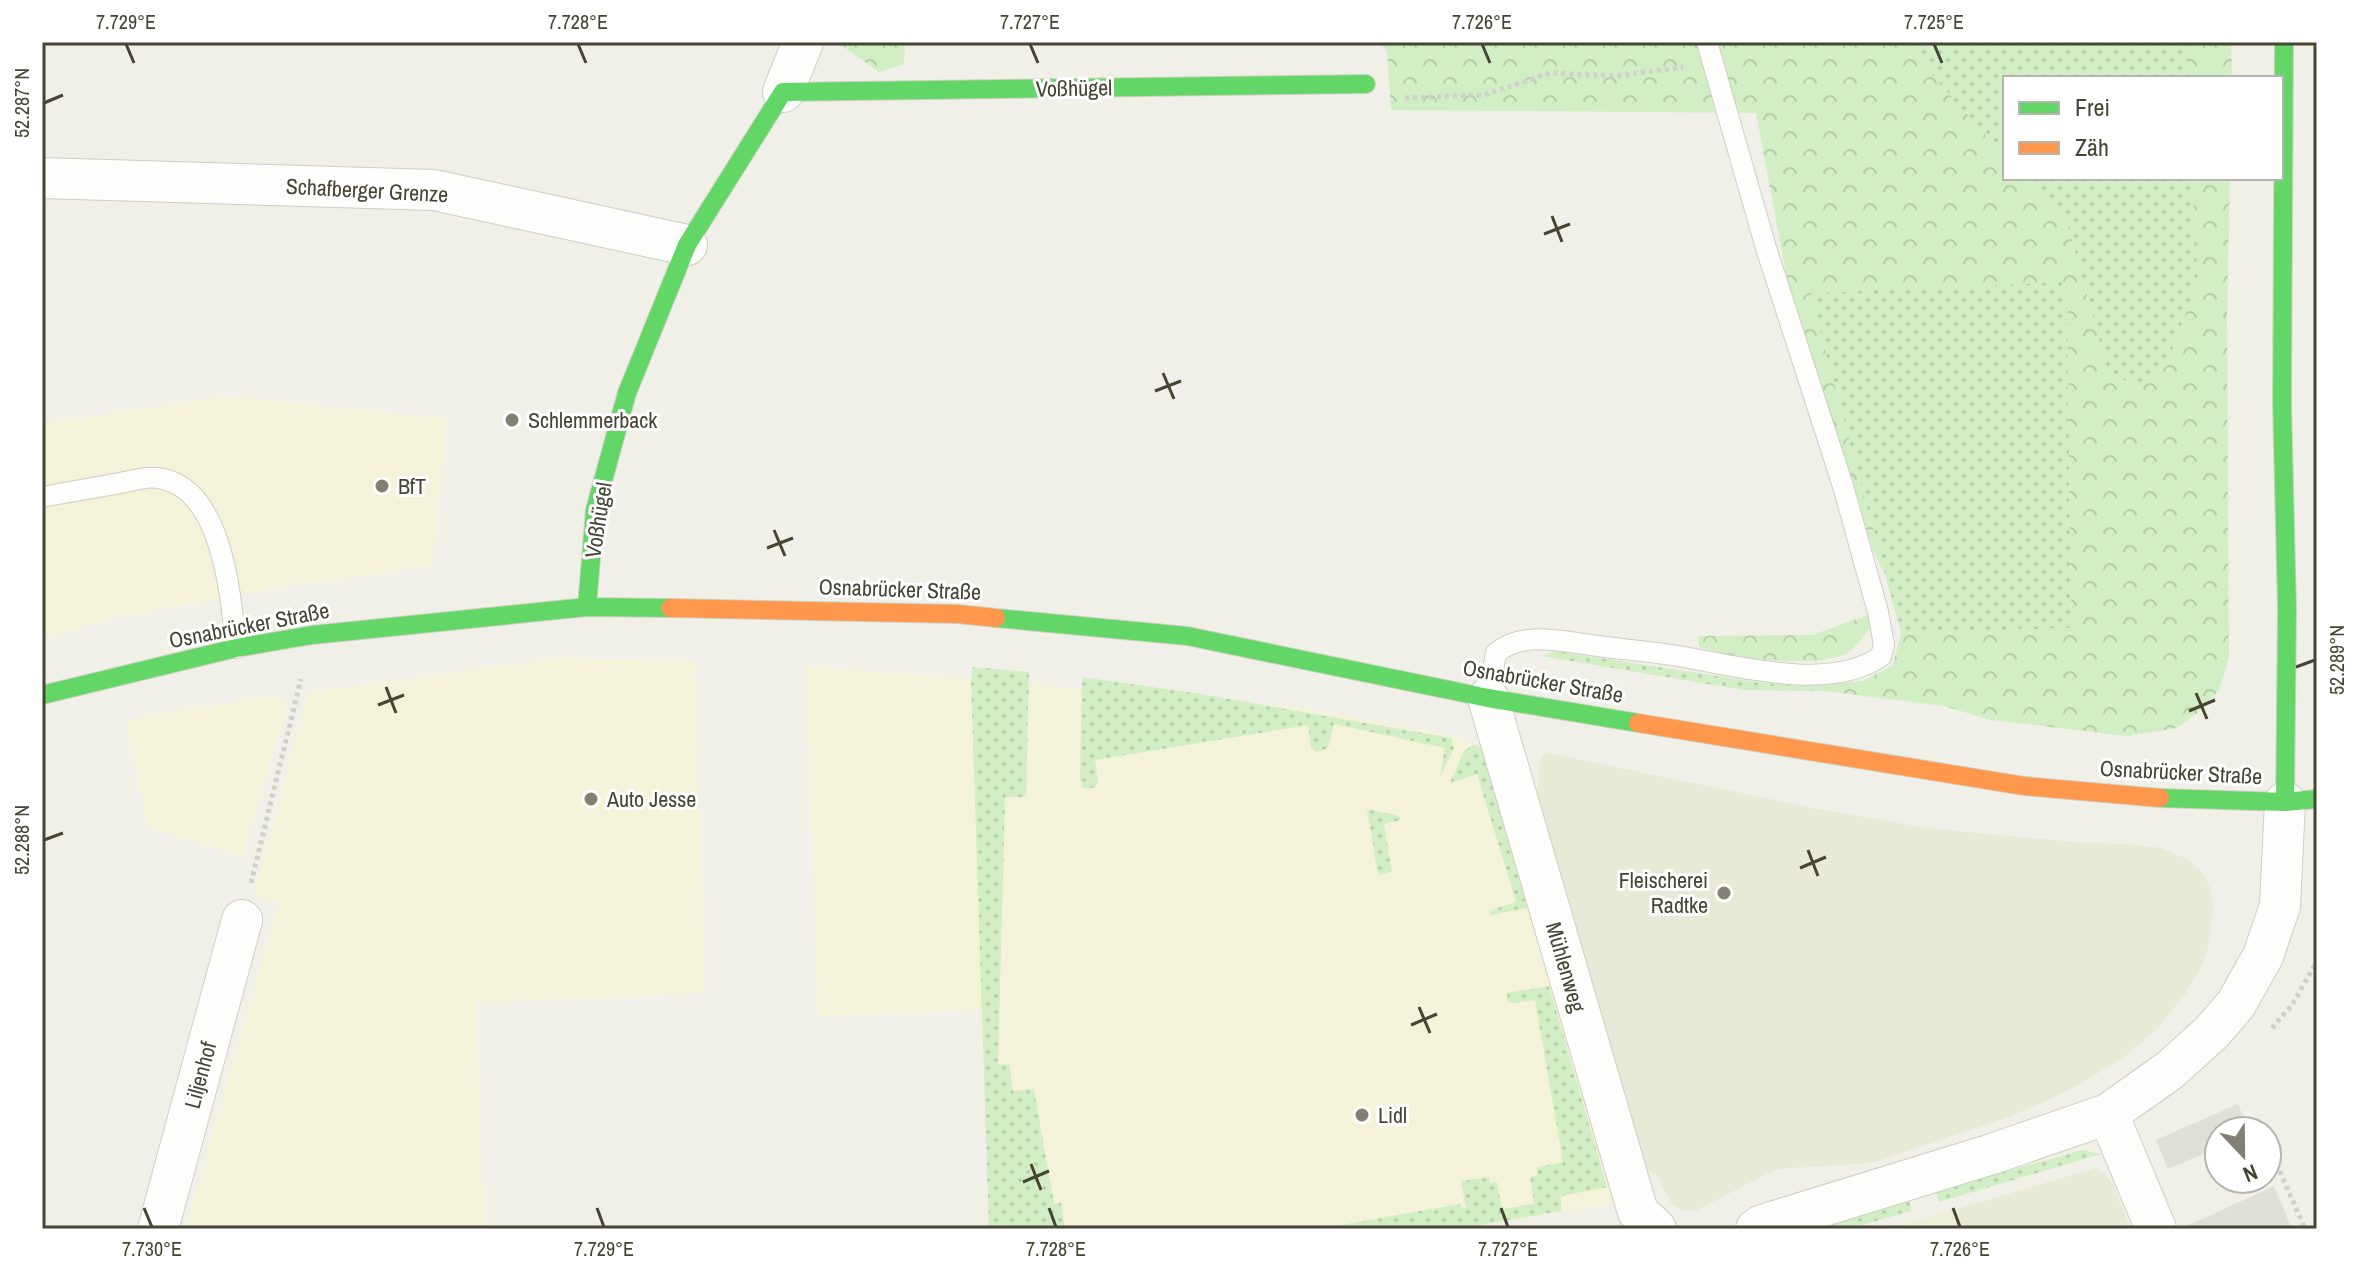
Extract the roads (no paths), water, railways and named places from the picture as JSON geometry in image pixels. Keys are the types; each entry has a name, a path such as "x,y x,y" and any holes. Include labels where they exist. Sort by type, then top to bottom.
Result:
{"main road":[{"name":"Osnabrücker Straße","path":"42,695 236,648 312,635 587,607 958,614 1172,635 1488,698 2024,786 2188,800 2301,801 2287,609 2282,403 2284,42"},
{"name":"Voßhügel","path":"587,607 595,510 627,393 687,245 783,92 1366,84"},
{"path":"2287,609 2302,629"}],"street":[{"name":"Voßhügel","path":"783,92 803,42"},
{"name":"Schafberger Grenze","path":"42,178 434,190 687,245"},
{"name":"Mühlenweg","path":"1488,698 1638,1212 1656,1229"},
{"path":"1756,1229 2108,1114 2170,1070 2212,1032 2236,1004 2263,956 2280,906 2301,801"},
{"name":"Liljenhof","path":"158,1229 242,920"},
{"path":"2108,1114 2156,1229"}],"lane":[{"path":"1488,698 1496,653 1507,644 1520,640 1564,642 1694,659 1732,668 1813,674 1852,670 1871,664 1881,656 1884,645 1878,612 1843,486 1766,248 1710,52"},
{"path":"42,497 155,477 177,483 204,510 221,550 230,592 236,648"}],"place":[{"name":"Schlemmerback","path":"512,420"},
{"name":"BfT","path":"382,486"},
{"name":"Auto Jesse","path":"591,799"},
{"name":"Fleischerei Radtke","path":"1724,893"},
{"name":"Lidl","path":"1362,1115"}]}
